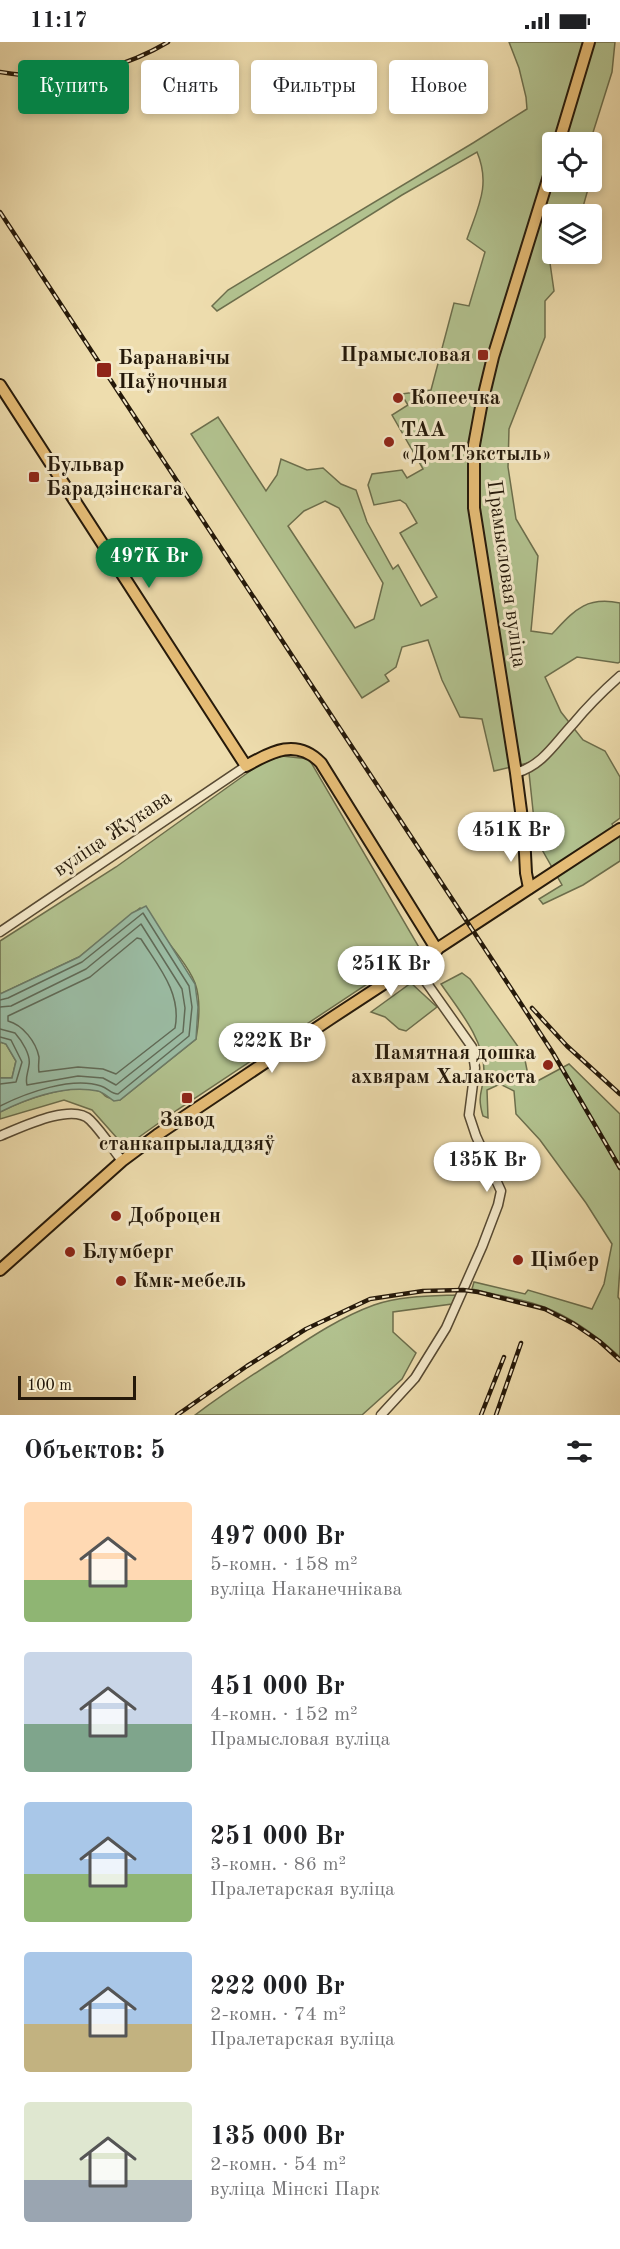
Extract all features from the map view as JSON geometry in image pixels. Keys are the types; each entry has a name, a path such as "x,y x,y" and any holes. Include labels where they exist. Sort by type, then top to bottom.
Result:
{"main road":[{"path":"562,132 589,42"},
{"name":"Прамысловая вуліца","path":"530,888 526,873 516,772 474,508 474,445 493,357 544,192"},
{"path":"0,385 246,766 265,755 282,749 300,749 312,754 321,763 437,950"},
{"path":"0,1270 122,1161 221,1092 620,829"}],"street":[{"path":"516,772 529,769 540,762 574,722 620,676"},
{"name":"вуліца Жукава","path":"0,932 246,766"},
{"path":"381,1415 415,1378 446,1328 492,1221 501,1191 469,1115 475,1068 472,1047 414,965"},
{"path":"0,1136 55,1115 74,1114 88,1118 122,1161"}],"shaded area":[{"path":"509,42 615,42 612,72 593,132 542,132 542,192 587,192 584,204 542,204 542,264 550,264 554,291 545,301 545,337 509,429 508,467 516,519 538,556 531,631 552,634 581,607 598,602 620,603 620,662 577,657 545,677 561,712 583,740 605,751 620,777 620,818 612,824 620,838 620,861 583,885 543,904 539,899 562,885 536,839 528,763 494,771 482,719 460,717 442,680 428,640 402,647 396,667 385,675 389,681 362,698 191,434 218,417 266,491 277,475 281,459 307,470 323,468 341,484 356,490 367,522 393,569 398,565 421,606 437,597 400,533 417,523 406,504 400,500 374,505 368,485 372,474 402,470 407,478 423,469 392,415 408,405 401,394 431,390 454,303 469,306 485,252 467,239 479,206 483,186 483,175 477,152 402,195 217,311 212,306 228,290 527,109 519,68","holes":["325,501 339,508 383,583 374,619 355,628 288,526 304,511"]},
{"path":"282,756 309,759 420,949 125,1147 92,1110 64,1100 0,1119 0,1112 10,1107 62,1091 88,1089 100,1091 108,1098 120,1100 196,1039 199,1011 197,990 191,974 178,954 140,908 79,957 0,994 0,941 116,867 263,762"},
{"path":"462,973 470,979 524,1055 530,1085 569,1064 620,1114 618,1297 620,1300 620,1357 590,1333 556,1312 524,1301 472,1289 474,1282 525,1294 528,1290 592,1309 604,1284 612,1244 586,1203 540,1140 516,1114 514,1091 500,1084 487,1090 488,1118 483,1116 480,1097 484,1071 480,1047 469,1025 441,984"},
{"path":"411,983 437,1007 406,1031 399,1029 385,1017 371,1012"},
{"path":"0,1042 6,1044 16,1061 12,1078 0,1078"},
{"path":"456,1295 452,1304 393,1312 393,1332 416,1353 402,1379 362,1415 195,1415 304,1342 350,1315 394,1300"}],"water":[{"path":"146,906 195,984 198,1007 196,1039 120,1100 114,1101 98,1091 73,1089 35,1097 0,1112 0,1078 12,1078 16,1061 6,1044 0,1042 0,994 79,957 132,913"}],"railway":[{"path":"0,72 44,76 87,72 128,61 168,42"},
{"path":"0,212 553,1053 620,1168"},
{"path":"532,1008 567,1046 620,1094"},
{"path":"177,1415 247,1366 306,1329 370,1299 423,1291 478,1292 545,1309 574,1324 599,1341 620,1360"},
{"path":"496,1415 521,1343"},
{"path":"481,1415 504,1357"}],"place":[{"name":"Прамысловая","path":"483,355"},
{"name":"Баранавічы Паўночныя","path":"104,370"},
{"name":"Копеечка","path":"398,398"},
{"name":"ТАА «ДомТэкстыль»","path":"389,442"},
{"name":"Бульвар Барадзінскага","path":"34,477"},
{"name":"Памятная дошка ахвярам Халакоста","path":"548,1065"},
{"name":"Завод станкапрыладдзяў","path":"187,1098"},
{"name":"Доброцен","path":"116,1216"},
{"name":"Блумберг","path":"70,1252"},
{"name":"Цімбер","path":"518,1260"},
{"name":"Кмк-мебель","path":"121,1281"}]}
